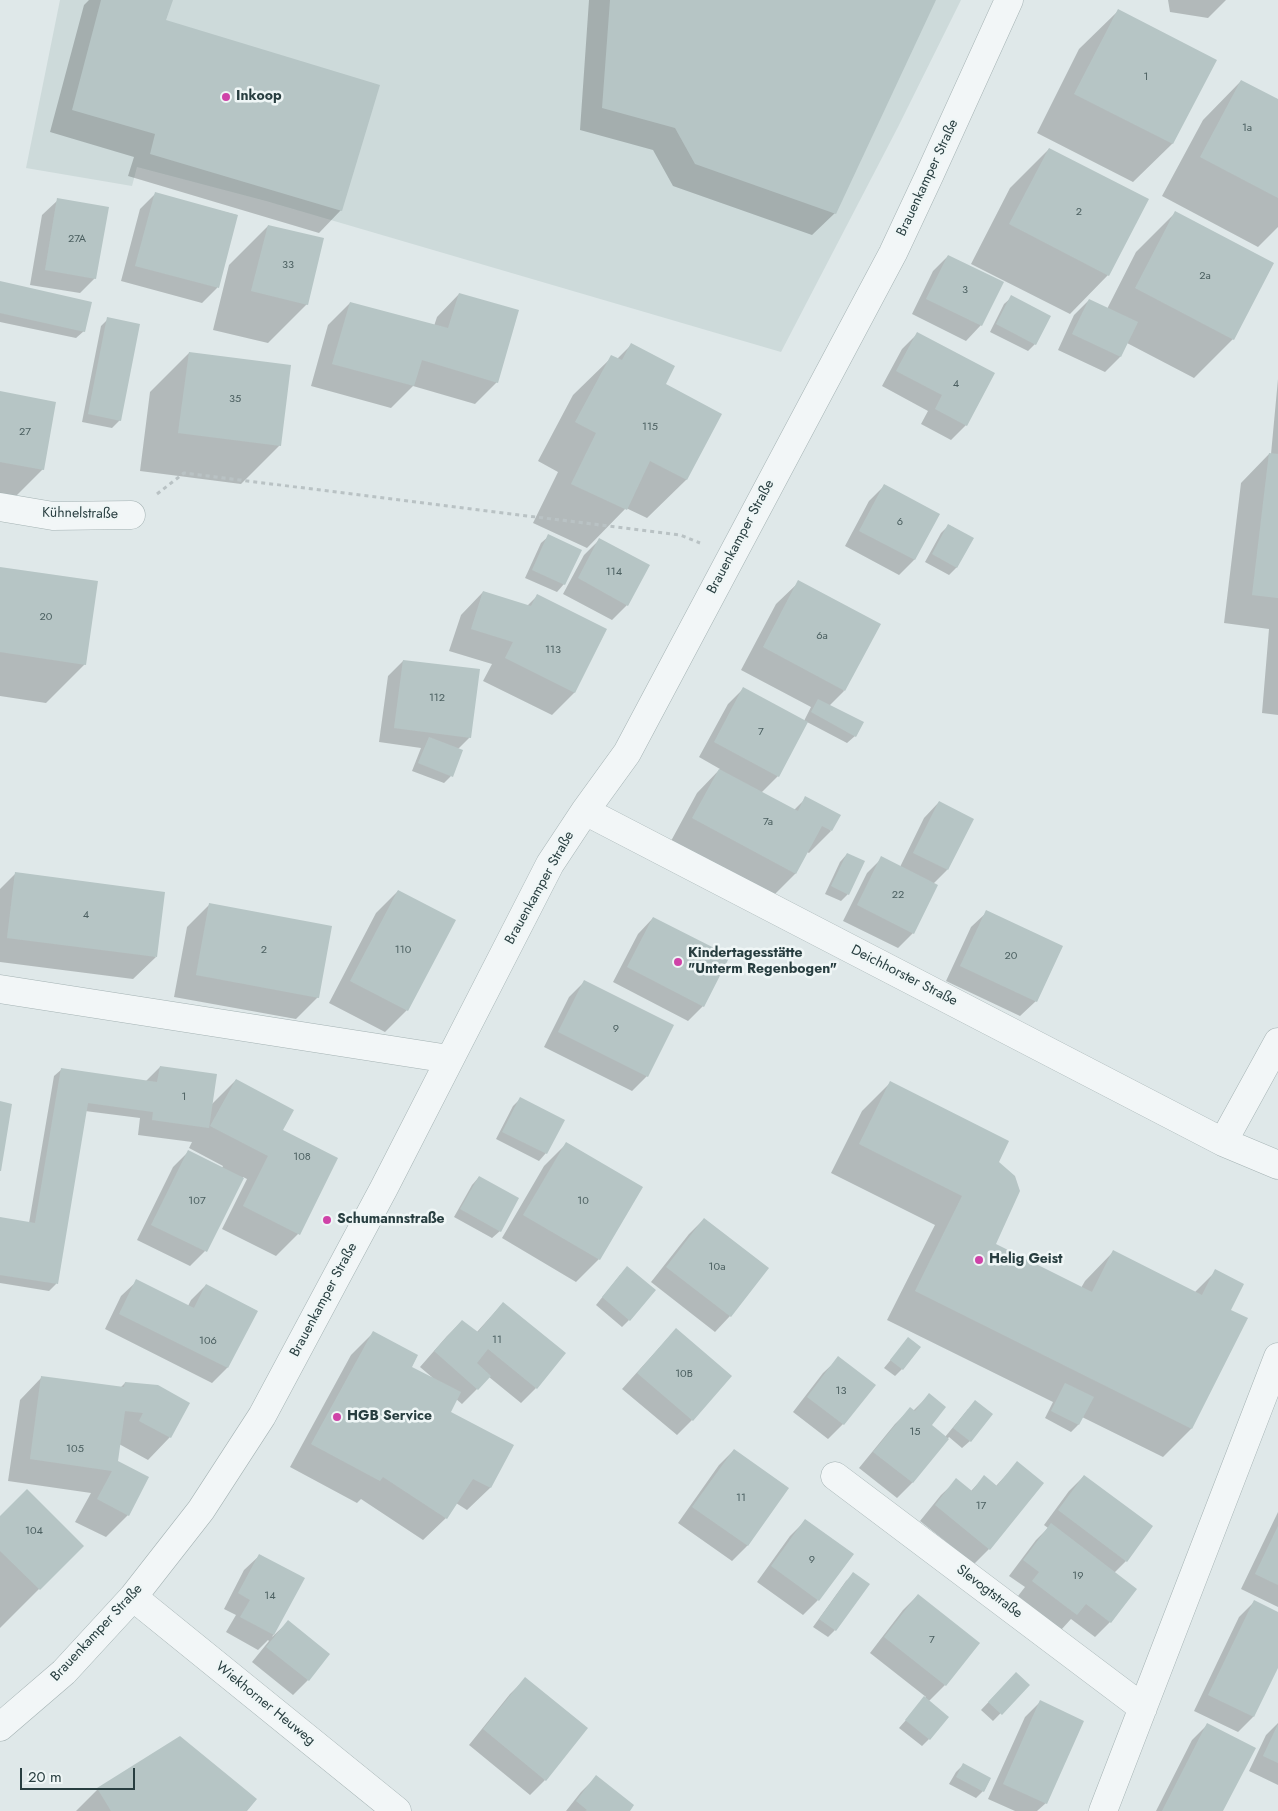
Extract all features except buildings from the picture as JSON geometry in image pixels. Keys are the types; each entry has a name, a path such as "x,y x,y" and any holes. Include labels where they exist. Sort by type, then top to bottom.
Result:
{"street":[{"name":"Brauenkamper Straße","path":"0,1727 64,1672 133,1598 201,1510 262,1416 384,1188 550,864 627,753 893,253 1009,0"},
{"name":"Kühnelstraße","path":"0,507 53,516 131,515"},
{"name":"Deichhorster Straße","path":"585,811 1223,1142 1278,1165"},
{"path":"0,989 449,1059"},
{"path":"1223,1142 1278,1042"},
{"path":"1103,1811 1278,1358"},
{"name":"Slevogtstraße","path":"835,1476 1143,1708"},
{"name":"Wiekhorner Heuweg","path":"133,1598 397,1811"}],"path":[{"path":"131,515 184,473 680,535 732,555"}],"shaded area":[{"path":"60,0 961,0 898,127 781,352 266,201 137,167 132,186 26,168"}],"place":[{"name":"Inkoop","path":"226,97"},
{"name":"Kindertagesstätte \"Unterm Regenbogen\"","path":"678,962"},
{"name":"Schumannstraße","path":"327,1220"},
{"name":"Helig Geist","path":"979,1260"},
{"name":"HGB Service","path":"337,1417"}]}
